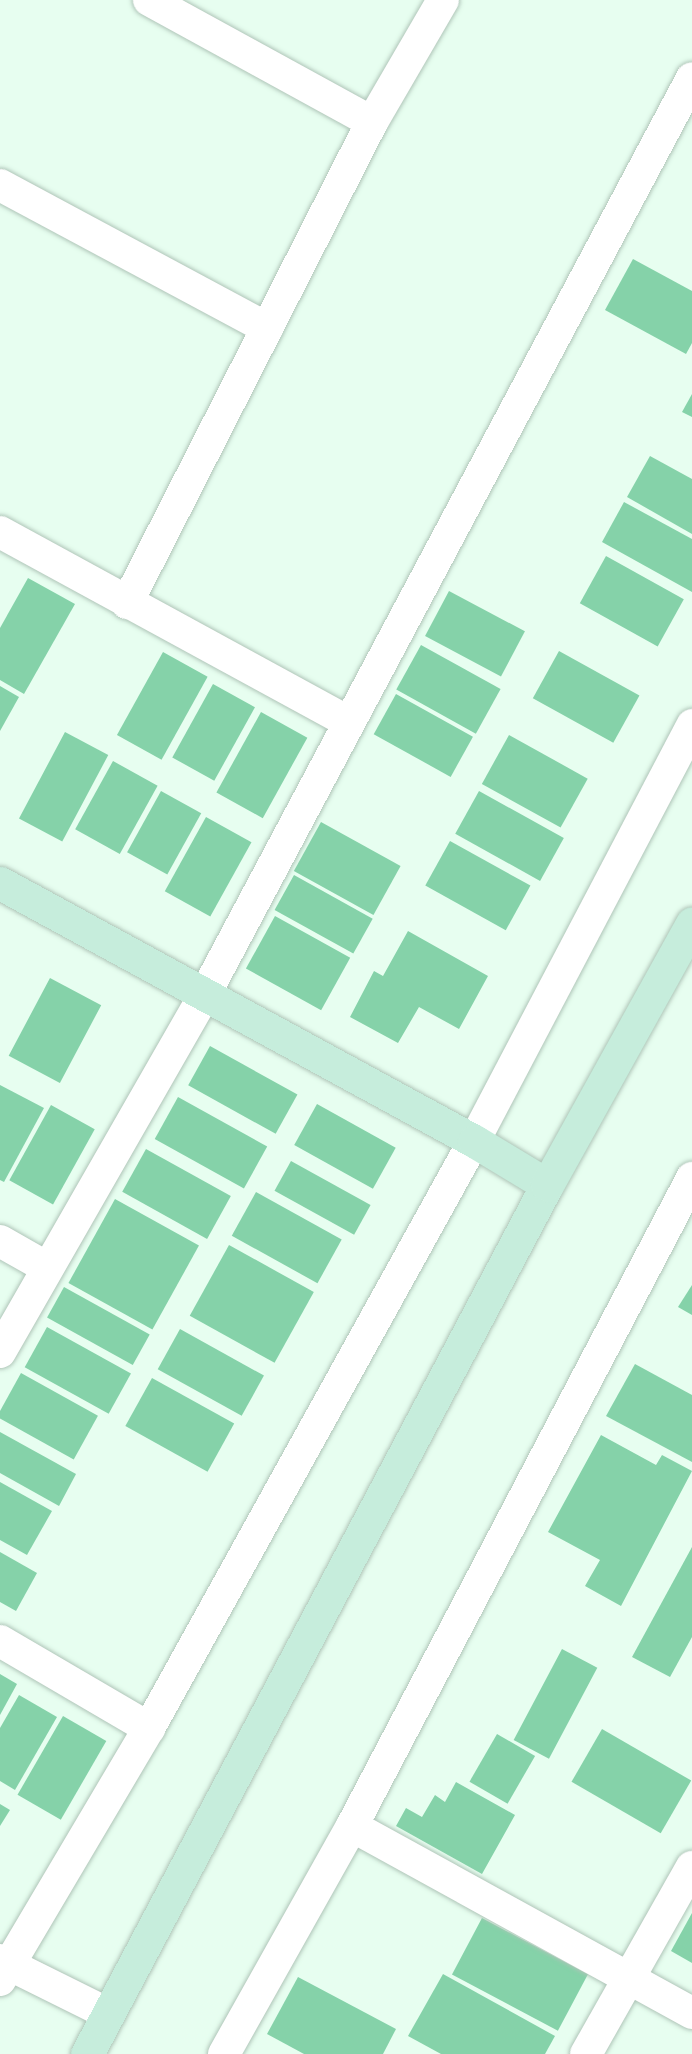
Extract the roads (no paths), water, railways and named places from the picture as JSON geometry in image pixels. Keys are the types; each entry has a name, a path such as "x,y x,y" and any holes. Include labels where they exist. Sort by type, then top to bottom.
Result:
{"street":[{"path":"150,0 189,10 372,122"},
{"path":"127,603 372,122 443,0"},
{"path":"0,1352 46,1267 205,994 692,78"},
{"path":"0,185 267,328"},
{"path":"0,532 348,722"},
{"path":"109,2014 3,1968 149,1728 474,1141 692,725"},
{"path":"0,884 474,1141 547,1185"},
{"path":"87,2054 547,1185 692,923"},
{"path":"224,2054 352,1826 692,1178"},
{"path":"0,1241 46,1267"},
{"path":"0,1641 149,1728"},
{"path":"352,1826 692,2013"},
{"path":"586,2054 692,1867"}]}
